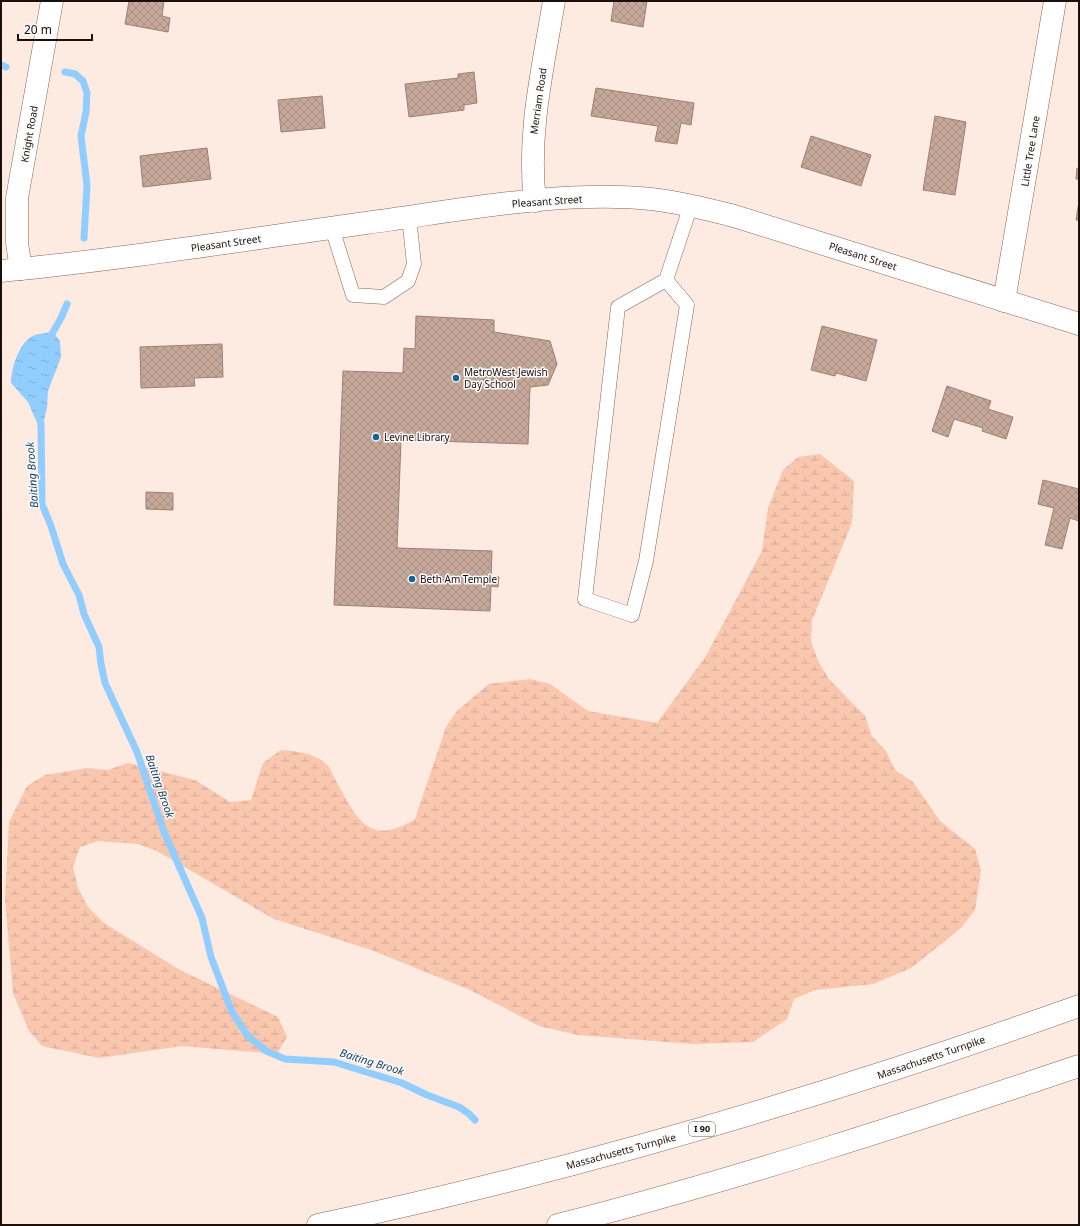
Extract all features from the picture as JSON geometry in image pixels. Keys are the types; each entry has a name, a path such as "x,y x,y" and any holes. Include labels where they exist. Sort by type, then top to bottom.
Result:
{"main road":[{"name":"Knight Road","path":"11,270 17,231 17,198 52,1"},
{"name":"Merriam Road","path":"535,202 532,172 534,119 554,1"},
{"name":"Little Tree Lane","path":"1004,301 1055,1"},
{"name":"Pleasant Street","path":"11,270 153,253 409,217 535,202 616,198 650,199 691,205 767,226 1079,324"},
{"name":"Massachusetts Turnpike","path":"318,1225 387,1210 560,1168 736,1119 909,1065 1079,1006"},
{"path":"558,1225 827,1149 1079,1066"}],"lane":[{"path":"666,280 687,305 646,561 632,615 586,599 618,307 666,280 691,205"},
{"path":"332,228 354,295 384,297 408,280 414,264 409,217"}],"green space":[{"path":"820,454 854,481 852,523 812,620 811,641 818,661 829,679 865,716 872,736 886,751 895,770 913,782 940,821 975,849 981,870 975,910 961,928 911,968 873,984 815,990 794,999 787,1019 753,1042 693,1044 578,1035 539,1026 470,990 374,951 274,919 157,851 138,844 98,841 80,847 73,867 78,888 88,907 104,923 180,970 278,1017 287,1037 277,1054 182,1046 99,1058 42,1046 29,1031 13,993 5,899 9,822 27,786 45,775 87,768 108,770 128,763 195,780 230,802 251,800 263,763 281,750 292,751 315,757 327,764 358,817 366,825 375,829 386,830 399,827 415,819 446,727 457,711 489,684 530,679 550,684 588,711 657,723 706,656 762,551 768,508 783,470 798,457"}],"water":[{"path":"53,332 60,341 61,357 48,391 47,408 41,432 28,402 11,383 11,378 16,358 26,341 31,337 42,333"}],"building":[{"path":"129,1 164,1 162,16 170,18 168,32 125,24"},
{"path":"614,1 647,1 643,27 611,21"},
{"path":"474,72 477,103 464,105 464,110 409,117 405,84 458,78 458,74"},
{"path":"596,88 694,103 691,125 681,123 677,144 655,141 658,126 591,116"},
{"path":"322,96 325,128 281,132 278,100"},
{"path":"935,116 966,122 955,195 923,190"},
{"path":"811,136 871,155 861,186 801,167"},
{"path":"207,148 211,179 143,187 140,156"},
{"path":"1077,168 1079,169 1079,179 1076,179"},
{"path":"1079,202 1079,220 1076,220"},
{"path":"416,316 494,320 494,332 550,341 557,364 548,385 530,387 528,444 401,440 397,548 492,551 491,577 499,577 498,587 491,586 490,611 334,605 343,371 403,373 404,348 415,349"},
{"path":"822,326 877,340 866,381 836,373 835,376 811,370"},
{"path":"222,344 223,377 194,378 195,386 141,388 140,347"},
{"path":"947,386 991,401 988,409 1013,417 1006,439 982,431 983,428 954,419 948,437 932,431"},
{"path":"1043,480 1079,489 1079,521 1070,518 1062,549 1045,545 1054,508 1038,504"},
{"path":"146,492 173,493 173,510 146,509"}],"waterway":[{"name":"Baiting Brook","path":"1,65 6,67"},
{"name":"Baiting Brook","path":"65,72 75,74 83,81 87,93 86,112 81,136 87,185 84,238"},
{"name":"Baiting Brook","path":"48,341 67,304"},
{"name":"Baiting Brook","path":"41,423 42,504 51,526 63,564 79,595 84,614 99,647 105,683 137,752 164,832 202,918 211,957 232,1012 248,1036 266,1051 285,1059 334,1062 402,1083 427,1095 459,1107 475,1120"}],"place":[{"name":"MetroWest Jewish Day School","path":"456,378"},
{"name":"Levine Library","path":"376,437"},
{"name":"Beth Am Temple","path":"412,579"}]}
